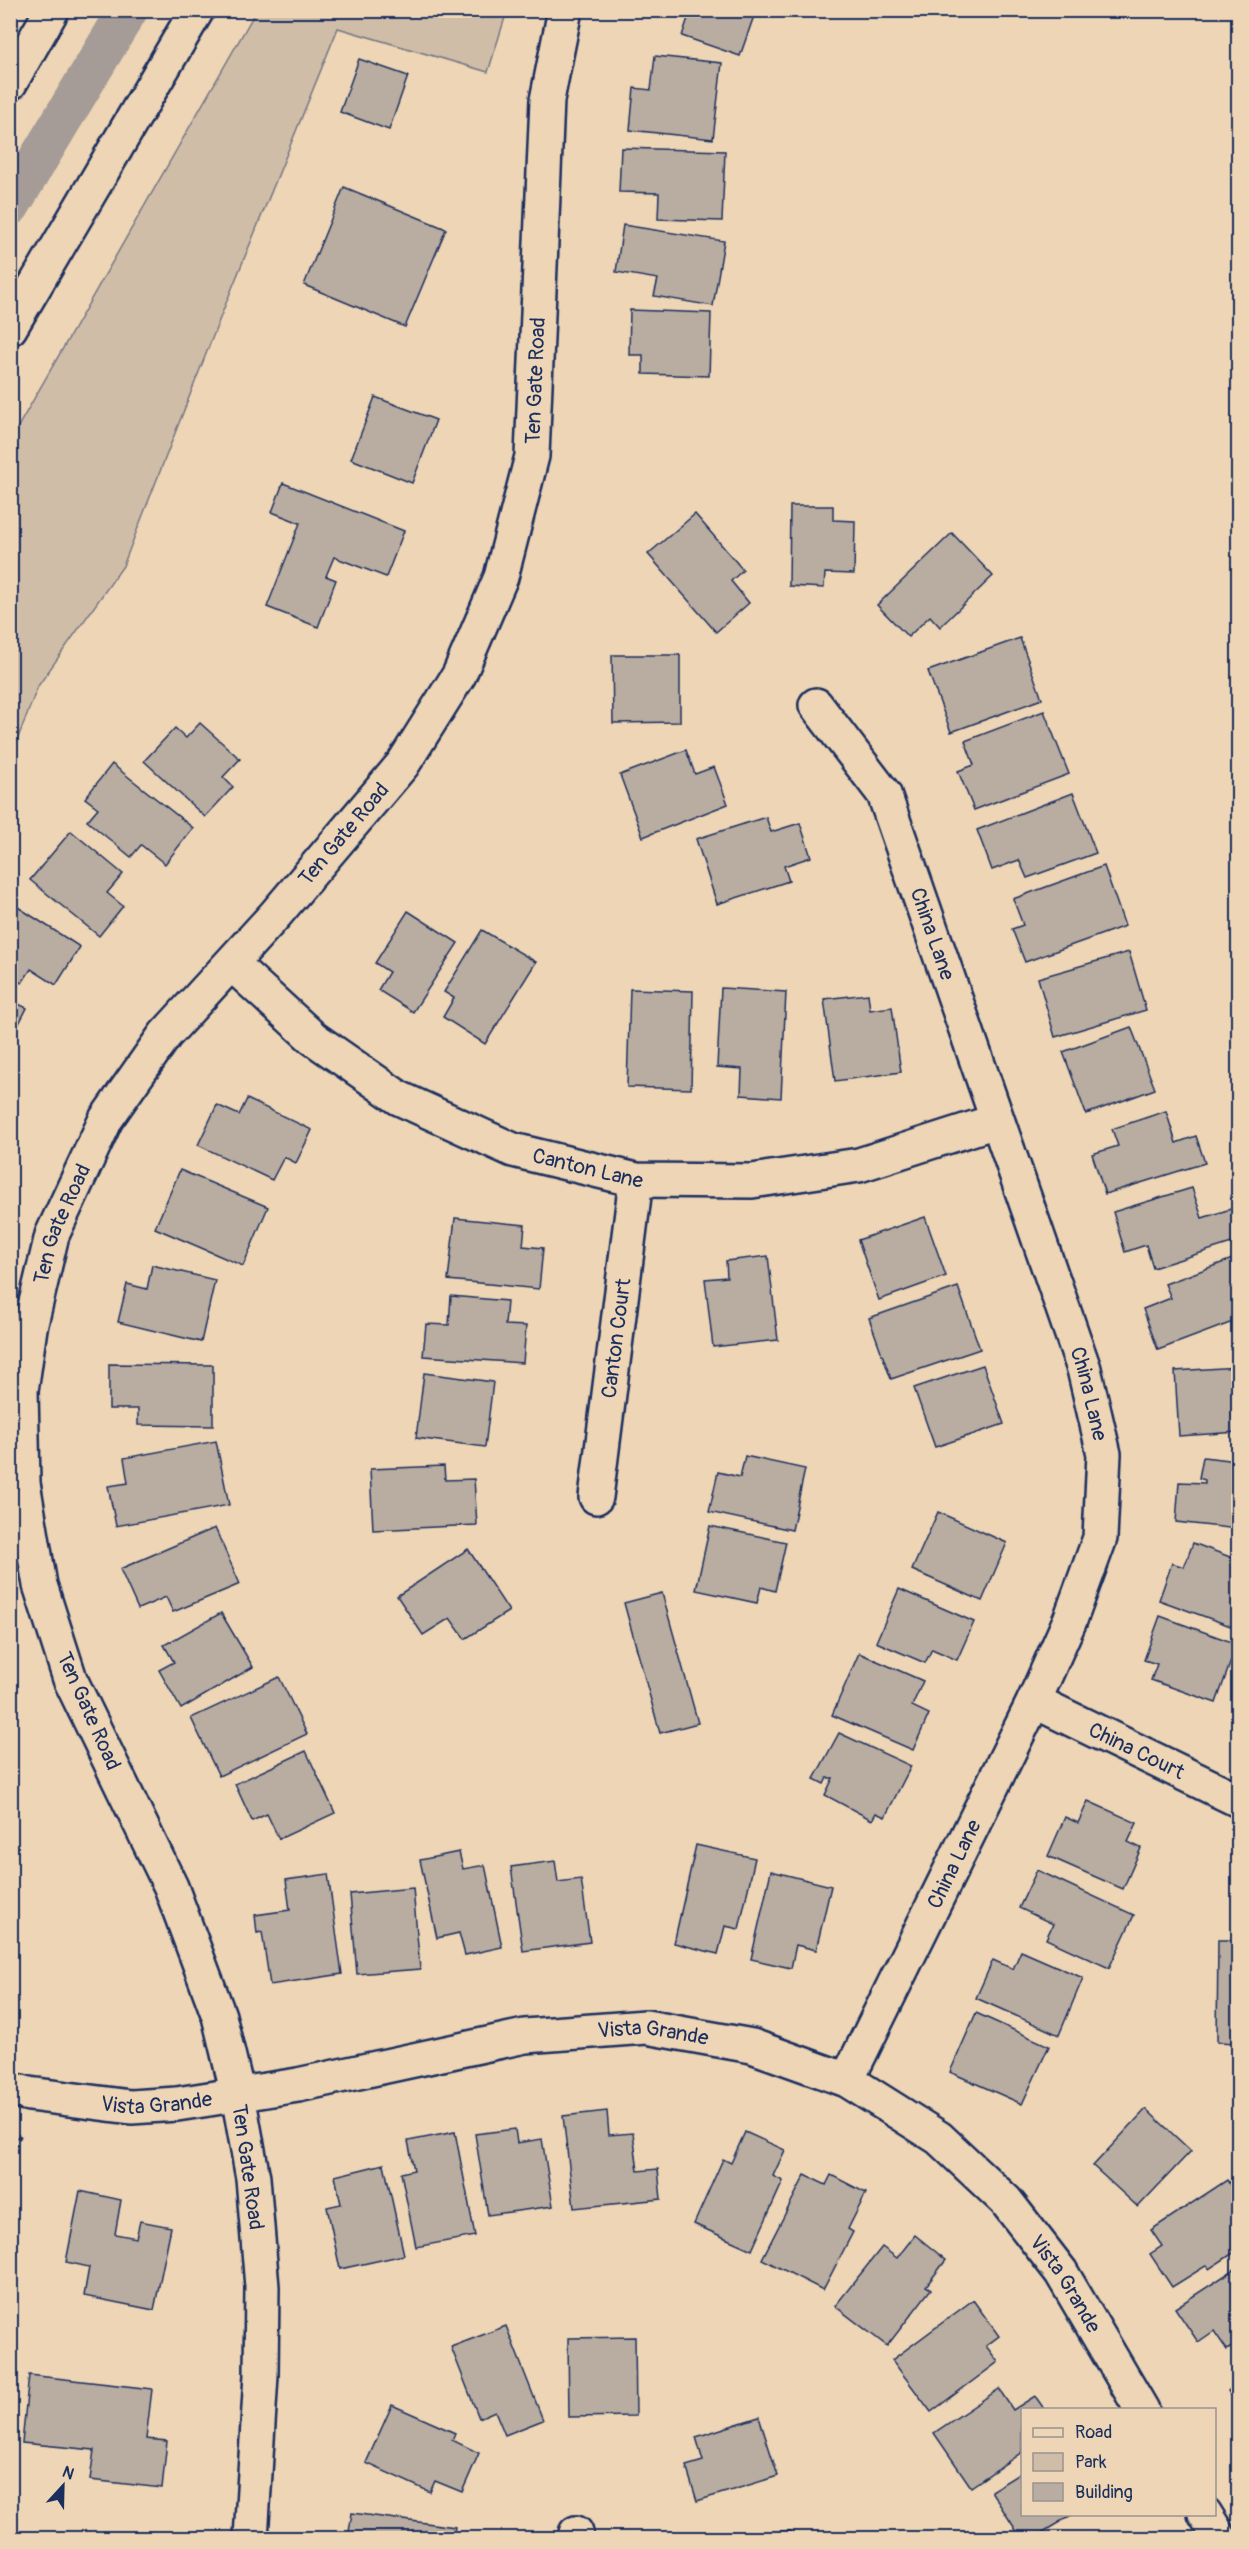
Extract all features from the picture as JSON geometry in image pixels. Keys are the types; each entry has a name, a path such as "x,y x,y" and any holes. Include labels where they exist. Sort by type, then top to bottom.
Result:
{"street":[{"path":"10,83 52,10"},
{"path":"10,328 197,10"},
{"name":"Ten Gate Road","path":"251,2538 261,2375 262,2287 253,2178 238,2095 219,2016 171,1887 70,1679 40,1586 23,1482 16,1391 52,1235 106,1119 165,1035 232,964 403,764 459,675 501,577 532,456 547,100 565,10"},
{"name":"China Lane","path":"816,705 885,794 996,1122 1084,1369 1104,1454 1100,1538 1070,1620 1034,1701 847,2080"},
{"name":"Canton Lane","path":"232,964 313,1038 399,1098 513,1150 636,1180 752,1181 859,1165 996,1122"},
{"name":"Canton Court","path":"596,1497 636,1180"},
{"name":"China Court","path":"1034,1701 1239,1800"},
{"name":"Vista Grande","path":"10,2089 29,2094 131,2107 177,2104 238,2095 525,2036 646,2027 752,2046 847,2080 939,2138 1006,2201 1061,2272 1141,2408"},
{"path":"1207,2516 1220,2538"}],"path":[{"path":"10,2155 20,2135"}],"green space":[{"path":"256,11 507,11 488,72 338,28 224,308 123,566 38,686 11,756 11,439"}],"building":[{"path":"685,10 756,10 740,56 682,36 690,12"},
{"path":"655,56 722,63 713,139 630,130 634,88 651,90"},
{"path":"359,59 408,76 389,130 340,112"},
{"path":"621,148 725,151 722,221 658,219 659,193 619,192"},
{"path":"344,187 446,229 405,327 304,285"},
{"path":"623,225 724,241 713,306 654,296 658,279 616,272"},
{"path":"630,310 711,313 709,376 643,374 643,355 629,355"},
{"path":"375,397 436,420 412,483 351,459"},
{"path":"283,483 404,531 386,577 334,557 326,576 336,580 318,627 267,607 300,523 272,512"},
{"path":"790,506 833,506 833,520 855,521 854,574 825,573 824,588 789,586"},
{"path":"695,514 743,570 731,581 749,603 716,632 648,554"},
{"path":"952,533 993,576 940,627 930,616 908,637 877,605"},
{"path":"1020,638 1042,699 951,732 928,671"},
{"path":"612,655 680,655 680,722 613,723"},
{"path":"1044,711 1069,774 974,810 958,771 974,765 965,741"},
{"path":"200,723 240,759 223,777 233,787 205,817 144,761 175,728 186,738"},
{"path":"686,750 695,774 714,767 728,804 643,837 620,775"},
{"path":"112,764 193,828 165,864 141,845 131,857 87,821 98,808 85,798"},
{"path":"1073,793 1096,853 1027,878 1019,860 992,870 977,830"},
{"path":"766,817 771,832 800,823 811,857 784,866 789,881 717,904 696,839"},
{"path":"71,831 123,874 107,893 123,906 99,936 30,880"},
{"path":"1104,866 1125,926 1025,962 1012,929 1023,925 1013,899"},
{"path":"10,902 80,947 56,985 31,969 22,983 10,975"},
{"path":"408,911 458,943 413,1012 378,990 389,972 375,963"},
{"path":"482,930 536,962 485,1044 443,1017 454,998 444,992"},
{"path":"1129,952 1146,1010 1055,1037 1038,978"},
{"path":"721,988 786,992 781,1098 741,1095 742,1069 717,1067"},
{"path":"630,989 693,991 691,1089 627,1087"},
{"path":"868,994 870,1010 892,1007 901,1072 835,1081 824,999"},
{"path":"10,1000 27,1008 10,1041"},
{"path":"1131,1027 1155,1089 1086,1114 1063,1052"},
{"path":"247,1099 312,1130 296,1163 284,1157 272,1180 198,1145 217,1105 239,1115"},
{"path":"1166,1111 1176,1143 1196,1136 1205,1163 1105,1194 1092,1154 1118,1146 1112,1129"},
{"path":"180,1170 268,1207 243,1266 155,1228"},
{"path":"1192,1188 1202,1218 1234,1208 1238,1222 1238,1241 1153,1268 1146,1245 1125,1252 1113,1212"},
{"path":"925,1217 946,1276 879,1300 858,1240"},
{"path":"455,1218 525,1225 523,1246 543,1248 539,1289 448,1280"},
{"path":"768,1256 778,1340 713,1347 705,1279 727,1277 726,1261"},
{"path":"1235,1258 1238,1268 1238,1320 1158,1350 1143,1309 1171,1298 1165,1284"},
{"path":"152,1265 215,1280 201,1342 118,1322 127,1284 147,1289"},
{"path":"958,1287 980,1349 891,1379 869,1318"},
{"path":"451,1296 507,1301 505,1325 526,1326 523,1363 423,1356 426,1324 449,1325"},
{"path":"109,1364 213,1365 213,1426 138,1425 138,1409 109,1409"},
{"path":"983,1365 1004,1424 935,1447 914,1388"},
{"path":"1238,1367 1238,1432 1179,1436 1175,1371"},
{"path":"424,1373 493,1382 485,1447 416,1438"},
{"path":"216,1441 229,1505 116,1526 108,1486 128,1483 124,1458"},
{"path":"745,1456 805,1469 792,1530 709,1512 718,1472 740,1477"},
{"path":"1203,1457 1238,1461 1238,1529 1176,1522 1179,1482 1205,1483 1205,1480 1199,1478"},
{"path":"444,1466 445,1480 474,1479 477,1525 373,1530 370,1469"},
{"path":"938,1512 1007,1543 982,1601 912,1570"},
{"path":"710,1526 786,1542 775,1591 761,1587 757,1603 696,1590"},
{"path":"215,1528 240,1584 173,1612 166,1597 138,1609 120,1569"},
{"path":"1193,1543 1238,1560 1235,1577 1238,1578 1236,1628 1159,1600 1172,1563 1184,1567"},
{"path":"468,1549 509,1611 465,1639 450,1618 423,1635 397,1596"},
{"path":"899,1589 974,1622 957,1660 932,1649 925,1663 876,1642"},
{"path":"662,1593 698,1723 660,1733 624,1603"},
{"path":"221,1613 253,1667 181,1709 159,1670 174,1662 164,1645"},
{"path":"1160,1616 1237,1644 1216,1703 1151,1680 1157,1664 1144,1660"},
{"path":"859,1653 923,1681 912,1706 929,1714 913,1750 832,1715"},
{"path":"279,1677 307,1734 219,1776 191,1718"},
{"path":"839,1733 911,1766 885,1817 876,1813 872,1820 825,1795 833,1778 827,1778 824,1784 814,1779"},
{"path":"306,1751 335,1813 279,1839 267,1814 252,1821 235,1784"},
{"path":"1088,1801 1137,1823 1128,1842 1141,1848 1123,1889 1048,1856 1065,1817 1078,1823"},
{"path":"696,1845 755,1858 739,1929 725,1926 718,1954 674,1943"},
{"path":"459,1852 463,1869 485,1865 502,1947 465,1955 459,1933 437,1938 420,1860"},
{"path":"555,1861 558,1882 581,1879 590,1942 523,1951 511,1867"},
{"path":"1037,1870 1134,1915 1109,1968 1046,1939 1053,1924 1019,1908"},
{"path":"771,1871 831,1886 816,1950 796,1945 791,1968 751,1959"},
{"path":"328,1874 342,1974 270,1985 262,1932 257,1933 255,1915 290,1910 286,1880"},
{"path":"413,1888 420,1969 357,1974 350,1894"},
{"path":"10,1893 15,1894 10,1907"},
{"path":"1218,1940 1238,1940 1238,2043 1217,2042"},
{"path":"1021,1951 1083,1978 1059,2035 976,1998 993,1960 1013,1969"},
{"path":"976,2013 1049,2046 1022,2104 950,2072"},
{"path":"1146,2109 1191,2151 1138,2207 1093,2166"},
{"path":"607,2111 609,2135 633,2133 638,2171 658,2169 661,2199 574,2208 563,2116"},
{"path":"515,2129 517,2143 542,2139 553,2206 488,2215 475,2134"},
{"path":"455,2132 475,2236 416,2247 401,2173 414,2170 408,2141"},
{"path":"745,2132 785,2150 773,2176 783,2181 752,2250 694,2224 723,2159 731,2163"},
{"path":"384,2164 404,2255 340,2269 327,2207 341,2204 335,2176"},
{"path":"805,2175 826,2185 831,2175 866,2193 848,2229 853,2232 823,2290 762,2259"},
{"path":"1227,2180 1238,2197 1238,2250 1209,2269 1207,2265 1172,2287 1150,2254 1162,2246 1151,2230"},
{"path":"80,2191 121,2200 115,2234 136,2238 140,2221 171,2227 154,2310 84,2296 89,2267 66,2262"},
{"path":"915,2235 946,2260 926,2286 931,2289 887,2346 835,2306 882,2247 897,2258"},
{"path":"1238,2267 1238,2343 1227,2350 1214,2331 1198,2342 1175,2308"},
{"path":"973,2300 999,2336 986,2346 998,2362 931,2412 892,2360"},
{"path":"506,2326 543,2420 505,2435 495,2411 479,2418 451,2347"},
{"path":"635,2337 636,2416 569,2417 568,2338"},
{"path":"29,2375 152,2389 146,2439 167,2441 162,2488 90,2480 94,2450 22,2443"},
{"path":"1238,2384 1238,2406 1228,2391"},
{"path":"999,2389 1013,2410 1035,2396 1044,2408 1021,2408 1021,2453 971,2487 934,2433"},
{"path":"392,2405 455,2433 452,2440 479,2453 462,2492 435,2481 430,2492 366,2463"},
{"path":"759,2417 778,2476 697,2501 686,2466 703,2461 696,2437"},
{"path":"1021,2473 1021,2516 1070,2516 1033,2538 1021,2538 991,2491"},
{"path":"352,2513 455,2527 453,2538 348,2538"},
{"path":"791,2531 791,2538 696,2538 696,2533"}],"waterway":[{"path":"10,206 128,10"}]}
